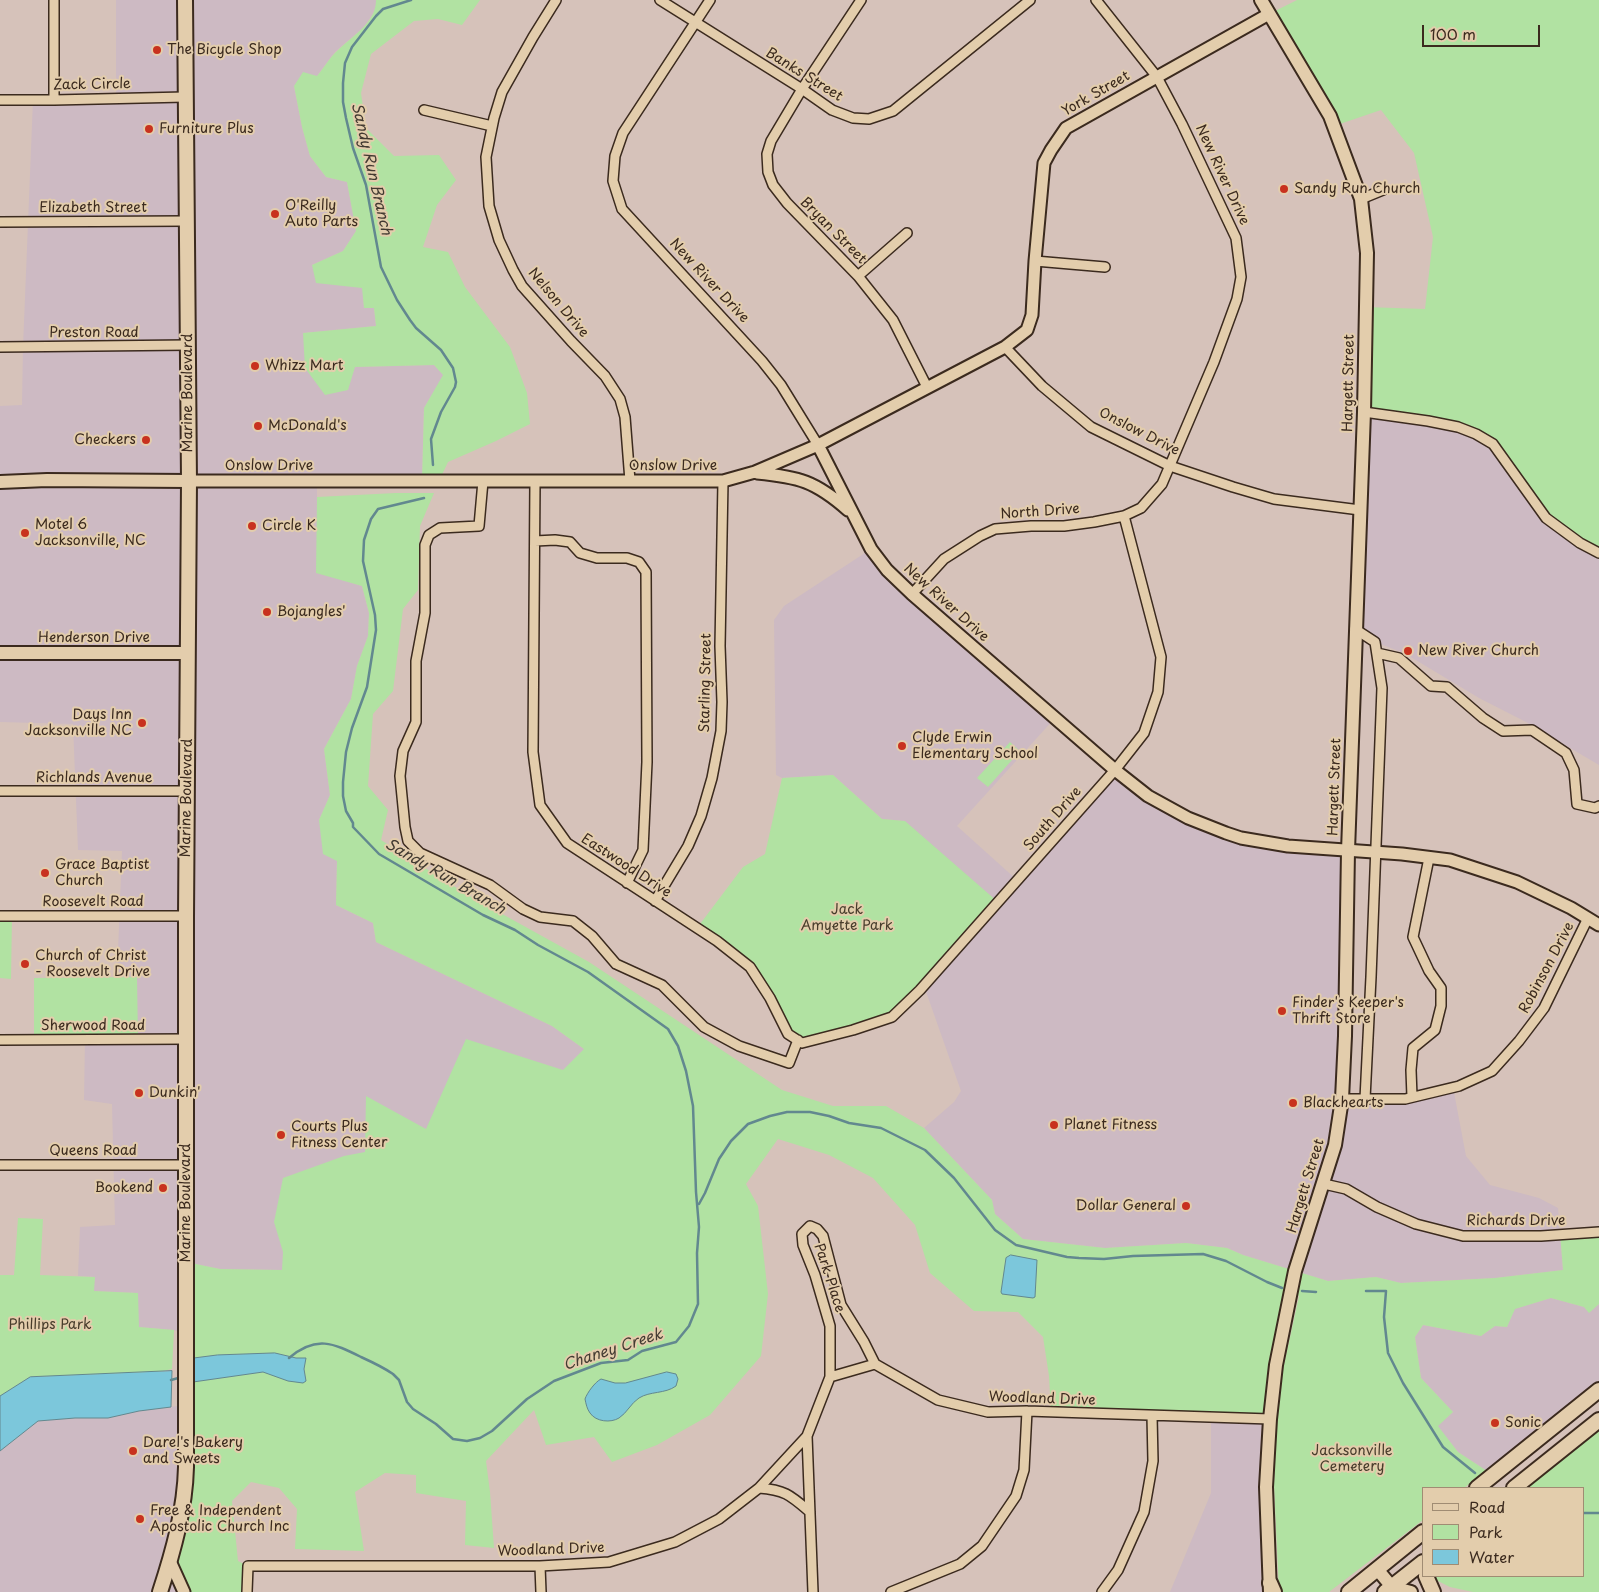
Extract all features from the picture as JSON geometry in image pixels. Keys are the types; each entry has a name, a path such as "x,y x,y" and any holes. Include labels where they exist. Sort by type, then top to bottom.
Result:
{"main road":[{"name":"Marine Boulevard","path":"160,1592 179,1524 186,1473 186,916 189,481 185,0"},
{"name":"Hargett Street","path":"1261,0 1330,116 1361,199 1367,253 1364,412 1355,629 1342,1099 1335,1145 1295,1271 1276,1365 1270,1419 1266,1486 1271,1589"},
{"name":"Onslow Drive","path":"0,482 47,480 189,481"},
{"name":"Henderson Drive","path":"0,653 188,653"},
{"path":"1478,1487 1599,1390"},
{"path":"1515,1487 1599,1420"},
{"path":"1349,1592 1422,1533"},
{"path":"1388,1589 1422,1563"},
{"path":"1377,1569 1388,1589"},
{"path":"1426,1577 1433,1592"},
{"path":"1388,1589 1411,1592"}],"street":[{"path":"54,0 54,100"},
{"name":"Nelson Drive","path":"556,0 502,92 492,126 486,157 488,206 499,240 522,286 605,376 620,399 625,417 630,481"},
{"name":"Banks Street","path":"660,0 832,110 853,118 870,119 893,111 1030,0"},
{"name":"New River Drive","path":"710,0 623,133 615,156 613,181 622,209 762,361 781,385 818,446 871,549 887,570 912,594 1115,770 1148,796 1188,818 1241,838 1286,846 1450,860 1517,882 1599,925"},
{"name":"Bryan Street","path":"861,0 771,140 767,154 768,172 774,185 787,203 858,276 892,320 927,387"},
{"name":"New River Drive","path":"1096,0 1157,77 1182,124 1236,238 1241,277 1236,299 1214,362 1170,466"},
{"name":"York Street","path":"1005,347 1027,330 1032,316 1044,163 1066,128 1269,14"},
{"name":"Zack Circle","path":"0,100 185,96"},
{"path":"424,110 492,126"},
{"path":"1361,199 1383,190"},
{"name":"Elizabeth Street","path":"0,222 186,221"},
{"path":"858,276 907,233"},
{"path":"1035,261 1105,267"},
{"name":"Preston Road","path":"0,347 188,346"},
{"name":"Onslow Drive","path":"189,481 723,481 755,472 818,446 1005,347 1042,386 1091,427 1170,466 1274,499 1360,510"},
{"path":"1364,412 1458,427 1476,434 1493,444 1546,518 1580,543 1599,553"},
{"name":"North Drive","path":"912,594 944,558 980,536 995,530 1031,526 1064,526 1124,516 1141,508 1162,484 1170,466"},
{"path":"755,472 784,475 807,481 830,494 853,514"},
{"path":"483,481 479,526 440,528 429,535 425,545 425,613 416,661 416,722 403,751 400,776 408,841 420,853 490,885 524,909 540,916 573,921 592,936 616,964 662,985 704,1026 739,1046 789,1063 800,1042"},
{"name":"Eastwood Drive","path":"535,481 534,752 540,804 567,843 627,884 717,941 750,967 770,998 788,1034 800,1042"},
{"name":"Starling Street","path":"655,901 688,846 701,816 712,778 721,731 720,646 723,481"},
{"name":"South Drive","path":"800,1042 852,1030 892,1017 920,990 1115,770 1144,734 1158,692 1161,657 1124,516"},
{"path":"535,541 555,540 570,542 580,553 597,558 627,558 639,562 646,572 647,762 643,850 627,884"},
{"path":"1355,629 1375,642 1382,688 1365,1099"},
{"path":"1377,653 1398,658 1431,686 1447,687 1483,718 1503,731 1532,730 1566,754 1574,770 1577,804 1595,808 1599,806"},
{"name":"Richlands Avenue","path":"0,791 187,791"},
{"path":"1412,1097 1413,1048 1435,1030 1441,1006 1441,988 1429,971 1413,937 1429,858"},
{"name":"Roosevelt Road","path":"0,916 186,916"},
{"name":"Robinson Drive","path":"1342,1099 1405,1099 1458,1086 1492,1071 1519,1041 1544,1008 1588,918"},
{"name":"Sherwood Road","path":"0,1040 186,1039"},
{"name":"Queens Road","path":"0,1165 186,1165"},
{"name":"Richards Drive","path":"1324,1184 1346,1189 1377,1207 1416,1224 1464,1236 1541,1236 1599,1232"},
{"name":"Park Place","path":"830,1377 830,1326 815,1275 803,1245 802,1234 810,1226 817,1229 823,1236 841,1305 864,1342 874,1364"},
{"path":"830,1377 874,1364"},
{"name":"Woodland Drive","path":"874,1364 938,1400 988,1412 1270,1419"},
{"name":"Woodland Drive","path":"248,1592 248,1566 540,1566 610,1562 675,1542 719,1519 759,1488 807,1436 830,1377"},
{"path":"891,1592 960,1564 982,1546 1016,1496 1024,1470 1026,1412"},
{"path":"1102,1592 1118,1570 1144,1512 1153,1461 1152,1416"},
{"path":"807,1436 813,1592"},
{"path":"759,1488 776,1490 789,1495 810,1512"},
{"path":"170,1561 184,1592"},
{"path":"540,1566 541,1592"}],"shaded area":[{"path":"116,0 376,0 376,10 363,28 335,52 317,76 294,86 310,156 326,177 347,182 356,231 343,251 312,265 363,288 364,308 374,308 376,326 303,333 355,367 434,365 444,375 424,408 422,481 317,481 317,572 362,586 369,613 368,636 357,666 351,699 324,749 330,795 319,820 337,861 336,905 373,923 376,942 552,1026 584,1049 601,1072 282,1270 220,1269 186,1262 186,1335 174,1330 138,1327 138,1293 93,1291 95,1277 78,1276 80,1227 115,1225 112,1104 84,1100 85,1039 137,977 117,977 122,851 78,850 73,724 0,722 0,406 22,405 33,100 116,98"},
{"path":"1364,412 1458,427 1493,444 1599,553 1599,765 1526,722 1479,698 1404,653 1375,642 1355,629"},
{"path":"871,549 1055,718 957,826 1017,880 1115,770 1148,796 1226,833 1348,851 1342,1099 1405,1099 1453,1087 1466,1156 1490,1185 1539,1198 1558,1208 1563,1270 1495,1278 1401,1283 1376,1277 1328,1281 1243,1255 1227,1248 1186,1243 1105,1248 1023,1239 995,1214 992,1200 924,1128 954,1102 961,1091 924,986 905,821 882,819 833,775 782,778 776,775 774,620 784,606"},
{"path":"1551,1298 1584,1307 1589,1312 1599,1304 1599,1390 1493,1475 1458,1452 1437,1426 1453,1412 1421,1378 1415,1337 1423,1325 1481,1336 1495,1326 1507,1327 1514,1309"},
{"path":"186,1405 184,1592 0,1592 0,1451 38,1421 108,1418 139,1411"},
{"path":"1211,1418 1270,1419 1271,1592 1170,1592 1211,1493"}],"green space":[{"path":"376,0 480,0 462,25 438,19 414,21 371,54 361,93 366,128 394,156 439,155 456,180 437,205 423,247 448,252 465,287 510,347 527,393 530,424 448,462 439,481 422,481 424,408 443,375 434,365 355,367 348,390 325,395 305,368 303,333 376,326 374,308 364,308 362,288 316,283 312,265 343,251 356,231 347,182 326,177 310,156 294,86 303,72 317,76 334,54 368,22 375,8"},
{"path":"1297,0 1599,0 1599,553 1546,518 1493,444 1476,434 1364,412 1365,307 1425,309 1433,237 1414,153 1381,110 1334,126 1269,14"},
{"name":"Jacksonville Cemetery","path":"434,493 420,526 418,590 403,609 393,691 373,714 368,786 388,810 381,840 466,894 589,962 782,1090 833,1106 886,1106 924,1128 992,1200 995,1214 1023,1239 1105,1248 1186,1243 1227,1248 1243,1255 1328,1281 1376,1277 1401,1283 1495,1278 1563,1270 1560,1233 1599,1232 1599,1304 1589,1313 1584,1307 1551,1298 1515,1309 1507,1327 1495,1326 1481,1336 1423,1325 1415,1337 1421,1378 1453,1412 1438,1426 1458,1452 1493,1475 1483,1483 1477,1478 1465,1487 1422,1487 1422,1521 1329,1592 1279,1592 1274,1485 1278,1392 1299,1296 1291,1294 1270,1419 1051,1412 1049,1376 1043,1337 1018,1312 974,1311 930,1273 915,1225 873,1178 829,1155 778,1139 746,1184 758,1206 768,1294 761,1356 710,1415 657,1445 612,1462 594,1437 546,1445 534,1410 486,1461 494,1548 465,1545 466,1501 416,1493 416,1475 385,1473 355,1492 364,1551 295,1549 297,1509 279,1488 251,1482 232,1501 238,1561 248,1566 247,1592 184,1592 170,1561 177,1532 186,1383 263,1372 306,1381 304,1369 306,1358 296,1358 275,1353 217,1355 186,1359 186,1262 220,1269 282,1270 283,1252 274,1222 283,1178 344,1156 365,1152 366,1096 426,1129 466,1039 563,1070 584,1049 552,1026 376,942 373,923 336,905 337,861 323,854 319,820 330,795 324,749 351,699 357,666 368,636 369,613 362,586 316,573 317,497"},
{"path":"1010,742 1020,751 988,787 977,778"},
{"name":"Jack Amyette Park","path":"833,775 882,819 905,821 998,902 892,1017 802,1043 788,1034 750,967 697,928 743,867 765,854 782,778"},
{"path":"0,916 12,916 11,979 0,978"},
{"path":"137,977 138,1039 34,1040 34,978"},
{"name":"Phillips Park","path":"18,1218 43,1219 40,1275 95,1277 94,1291 138,1293 139,1327 174,1330 172,1369 158,1372 30,1377 0,1396 0,1275 14,1275"},
{"path":"1599,1431 1599,1592 1473,1592 1450,1587 1432,1578 1584,1577 1584,1487 1525,1487 1560,1458"}],"water":[{"path":"1011,1255 1037,1260 1035,1297 1002,1294 1006,1258"},
{"path":"275,1353 296,1358 306,1358 304,1369 306,1381 303,1383 288,1381 263,1372 186,1383 186,1359 217,1355"},
{"path":"172,1371 171,1407 139,1411 108,1418 38,1421 0,1451 0,1396 30,1377"},
{"path":"667,1372 676,1374 678,1379 676,1386 672,1389 639,1398 616,1420 600,1420 588,1410 585,1399 589,1391 601,1379 615,1383 625,1383"}],"waterway":[{"name":"Sandy Run Branch","path":"411,0 383,9 352,47 345,63 343,102 353,148 366,185 381,267 397,300 410,320 416,328 441,350 453,368 456,382 455,387 441,412 431,439 433,465"},
{"name":"Sandy Run Branch","path":"289,1358 308,1346 316,1344 333,1345 351,1352 393,1374 399,1380 407,1402 413,1409 436,1424 453,1439 467,1441 480,1438 492,1431 527,1399 554,1381 601,1363 628,1360 642,1351 676,1342 689,1326 698,1304 697,1253 699,1227 693,1106 686,1071 678,1046 668,1029 588,972 538,945 515,930 483,915 379,854 353,827 353,823 346,811 343,796 346,752 352,728 367,687 376,630 375,615 363,561 364,540 371,519 378,509 424,498"},
{"path":"699,1204 719,1159 731,1141 748,1124 787,1112 810,1112 849,1123 881,1128 925,1150 954,1178 995,1230 1016,1245 1079,1258 1104,1259 1133,1256 1203,1254 1226,1261 1282,1288"},
{"path":"1302,1291 1316,1292"},
{"path":"1366,1291 1386,1291 1384,1317 1388,1353 1403,1383 1443,1447 1475,1473"},
{"name":"Chaney Creek","path":"171,1380 182,1377"},
{"path":"1584,1513 1599,1513"}],"place":[{"name":"The Bicycle Shop","path":"157,50"},
{"name":"Furniture Plus","path":"149,129"},
{"name":"Sandy Run Church","path":"1284,189"},
{"name":"O'Reilly Auto Parts","path":"275,214"},
{"name":"Whizz Mart","path":"255,366"},
{"name":"McDonald's","path":"258,426"},
{"name":"Checkers","path":"146,440"},
{"name":"Circle K","path":"252,526"},
{"name":"Motel 6 Jacksonville, NC","path":"25,533"},
{"name":"Bojangles'","path":"267,612"},
{"name":"New River Church","path":"1408,651"},
{"name":"Days Inn Jacksonville NC","path":"142,723"},
{"name":"Clyde Erwin Elementary School","path":"902,746"},
{"name":"Grace Baptist Church","path":"45,873"},
{"name":"Church of Christ - Roosevelt Drive","path":"25,964"},
{"name":"Finder's Keeper's Thrift Store","path":"1282,1011"},
{"name":"Dunkin'","path":"139,1093"},
{"name":"Blackhearts","path":"1293,1103"},
{"name":"Planet Fitness","path":"1054,1125"},
{"name":"Courts Plus Fitness Center","path":"281,1135"},
{"name":"Bookend","path":"163,1188"},
{"name":"Dollar General","path":"1186,1206"},
{"name":"Sonic","path":"1495,1423"},
{"name":"Darel's Bakery and Sweets","path":"133,1451"},
{"name":"Free & Independent Apostolic Church Inc","path":"140,1519"}]}
